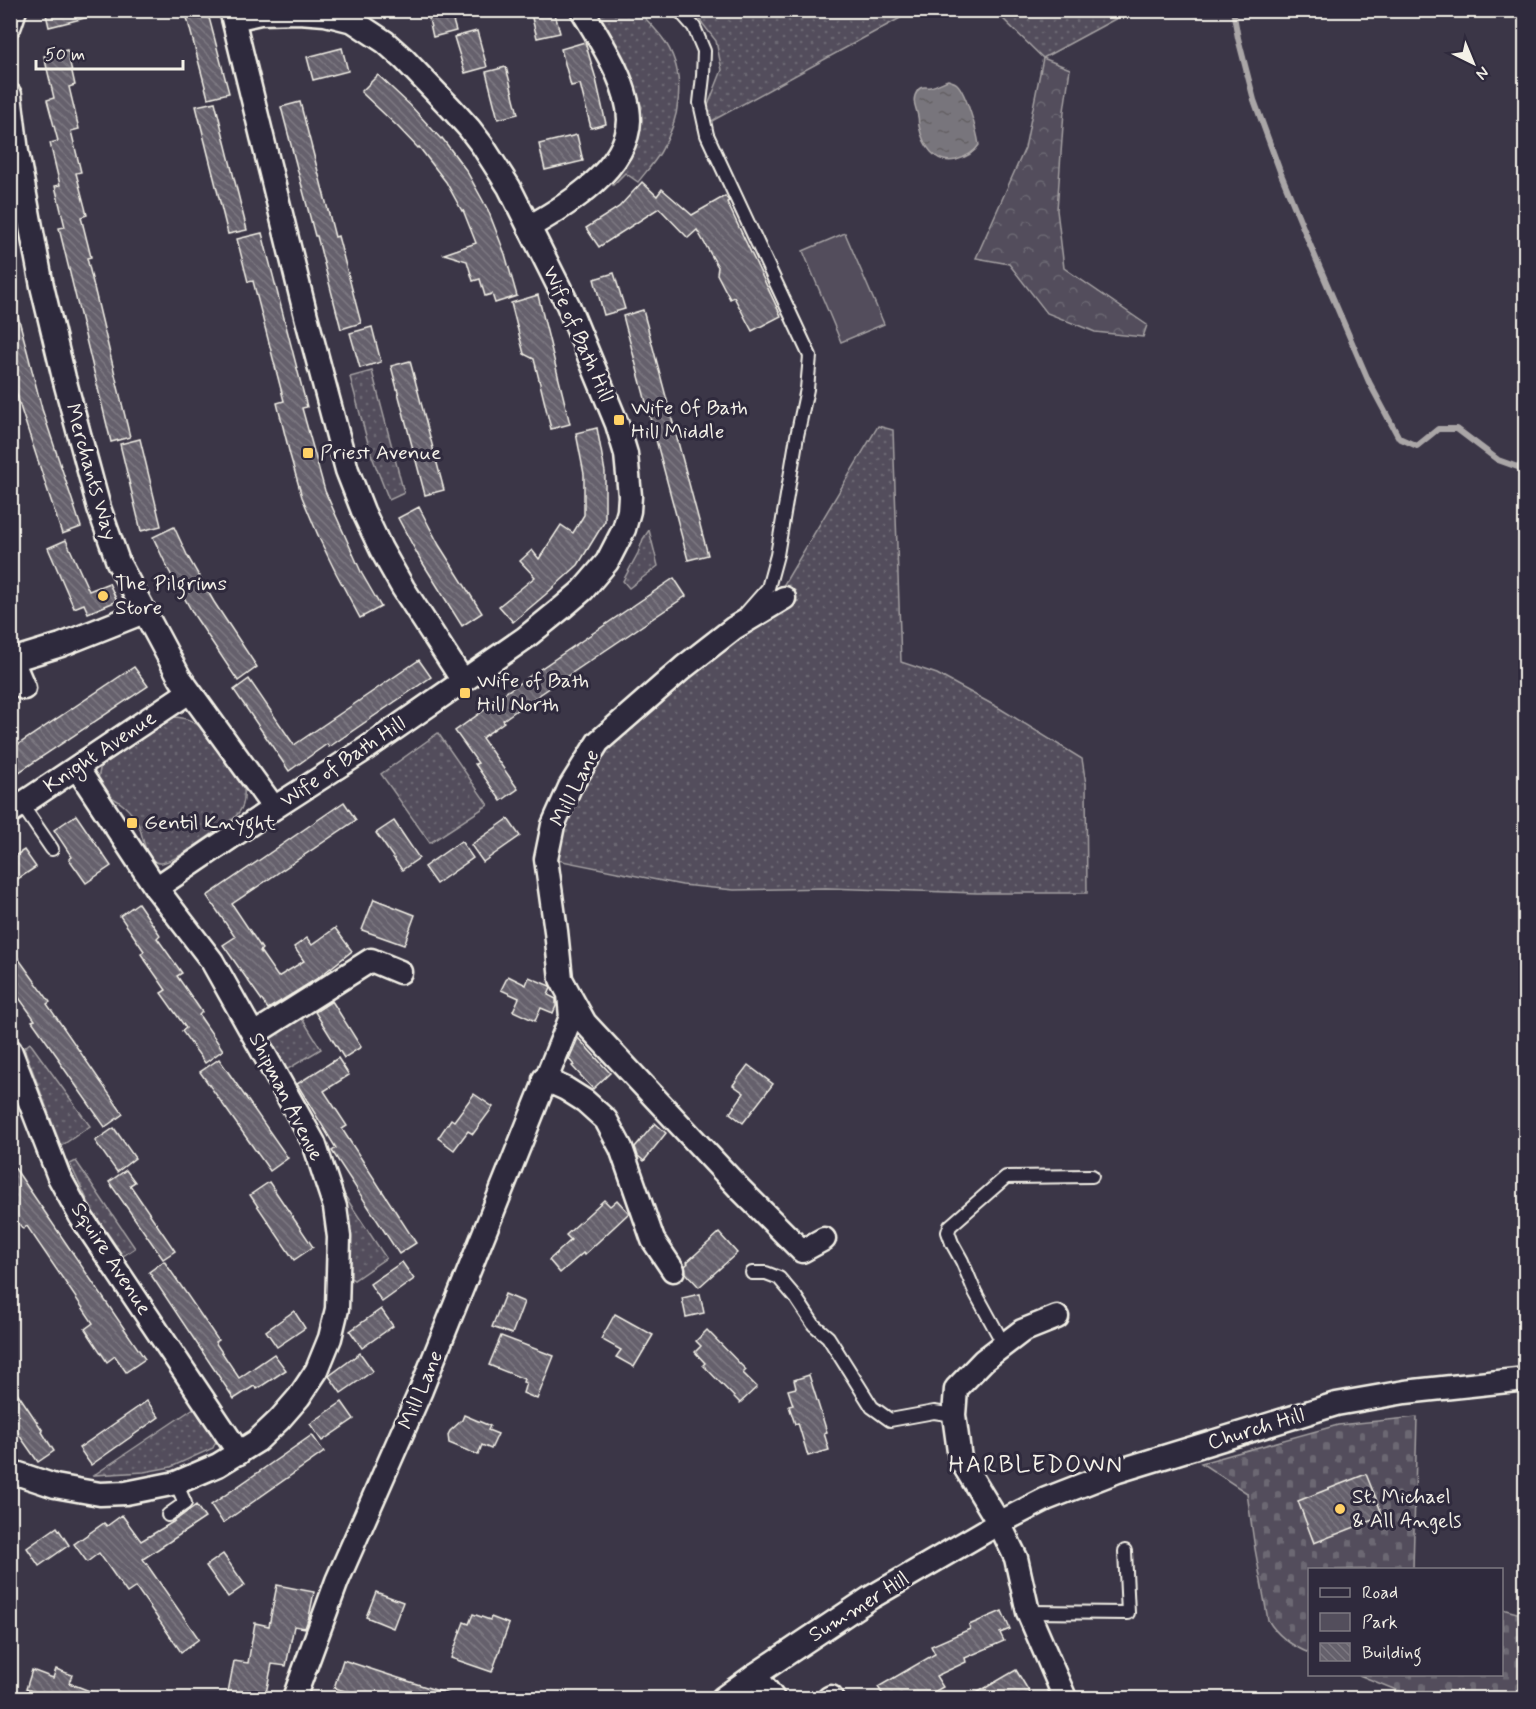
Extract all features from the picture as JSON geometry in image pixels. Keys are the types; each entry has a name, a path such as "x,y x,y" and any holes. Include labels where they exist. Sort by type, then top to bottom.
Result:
{"street":[{"path":"10,25 15,10"},
{"path":"529,227 563,208 592,184 611,164 627,136 628,107 622,88 613,66 582,10"},
{"name":"Wife of Bath Hill","path":"156,888 364,750 525,638 583,590 607,562 624,530 630,496 626,454 617,424 568,305 508,187 469,128 385,42 353,21 308,12 232,15"},
{"path":"232,15 306,316 347,470 381,549 403,588 463,681"},
{"name":"Merchants Way","path":"10,95 17,152 42,286 99,508 118,562 180,678 274,808"},
{"name":"Mill Lane","path":"784,598 734,628 598,742 570,787 561,807 546,859 561,979 585,1023 740,1189 802,1251 824,1239"},
{"path":"24,688 11,658 61,645 144,612"},
{"name":"Knight Avenue","path":"16,808 189,692"},
{"name":"Shipman Avenue","path":"10,1471 55,1486 100,1494 126,1493 176,1484 218,1466 257,1441 299,1397 317,1370 330,1338 338,1309 339,1237 335,1207 314,1143 212,961 156,888 77,768"},
{"path":"254,1034 371,960 400,972"},
{"name":"Mill Lane","path":"294,1698 337,1581 421,1390 544,1079 571,1017 569,994"},
{"name":"Squire Avenue","path":"10,1050 59,1177 81,1217 239,1453"},
{"path":"544,1079 585,1101 606,1120 624,1156 653,1240 673,1270"},
{"path":"1057,1317 1022,1331 984,1360 956,1389 954,1415 960,1458 999,1522 1016,1558 1028,1612 1065,1698"},
{"name":"Church Hill","path":"999,1522 1046,1498 1118,1471 1336,1404 1405,1392 1526,1379"},
{"name":"Summer Hill","path":"723,1698 870,1598 999,1522"},
{"path":"755,1675 773,1698"}],"lane":[{"path":"679,10 694,27 704,51 700,103 707,135 810,356 807,389 777,555 768,588 734,628"},
{"path":"16,808 52,849"},
{"path":"1004,1345 952,1243 948,1232 950,1226 1005,1177 1092,1176"},
{"path":"752,1273 766,1273 779,1278 814,1325 828,1337 872,1407 890,1420 934,1412 954,1415"},
{"path":"168,1515 185,1503 176,1484"},
{"path":"1028,1612 1128,1612 1125,1551"}],"green space":[{"path":"592,11 639,11 666,43 677,70 678,98 672,127 660,153 638,182 625,173 613,185 610,179 638,123 642,107 617,45"},
{"path":"693,11 913,11 699,128 722,70 716,41"},
{"path":"995,11 1130,11 1043,58"},
{"path":"1043,58 1070,69 1064,111 1057,210 1064,268 1147,325 1143,337 1095,332 1047,313 1009,264 976,258 1025,148"},
{"path":"845,233 884,324 841,342 803,251"},
{"path":"372,371 404,493 389,500 371,454 350,377"},
{"path":"878,426 893,430 901,662 937,674 999,708 1082,759 1086,784 1087,893 977,893 826,888 734,890 682,885 552,859 564,810 605,745 733,639 798,601 777,596"},
{"path":"649,530 658,566 629,588 623,581"},
{"path":"175,717 190,720 203,729 244,789 244,798 243,805 234,818 186,852 159,863 143,853 146,849 136,820 123,805 100,791 98,779 101,764 166,719"},
{"path":"438,733 488,805 430,843 381,774"},
{"path":"298,1012 321,1049 283,1072 261,1034"},
{"path":"30,1043 90,1126 61,1146 24,1048"},
{"path":"76,1161 135,1248 123,1256 93,1212 70,1164"},
{"path":"337,1184 386,1258 354,1280 348,1276"},
{"path":"194,1408 216,1441 213,1448 171,1467 144,1472 94,1475"},
{"path":"1417,1417 1413,1568 1308,1568 1308,1652 1281,1636 1268,1620 1247,1493 1201,1463 1338,1425"},
{"path":"1503,1609 1525,1615 1525,1698 1416,1698 1361,1676 1503,1676"}],"water":[{"path":"948,80 957,84 964,95 974,122 979,145 967,156 949,161 936,156 927,146 921,133 914,101 921,88"}],"building":[{"path":"45,10 93,10 93,16 49,27"},
{"path":"185,10 207,10 229,93 208,98"},
{"path":"427,10 450,10 456,31 433,37"},
{"path":"530,10 554,10 560,33 537,38"},
{"path":"477,31 487,67 465,73 454,37"},
{"path":"585,42 606,124 591,128 580,84 571,86 561,49"},
{"path":"342,48 348,71 313,80 307,57"},
{"path":"67,50 75,85 69,87 79,129 71,131 81,172 76,173 87,215 81,217 91,257 87,258 130,437 111,442 59,228 65,227 55,186 60,185 50,143 58,141 47,100 54,98 44,56"},
{"path":"506,67 518,114 498,119 486,72"},
{"path":"378,75 442,138 466,170 488,210 505,254 517,296 495,303 492,294 485,296 480,279 473,281 467,261 444,254 476,243 463,210 446,182 419,147 361,92"},
{"path":"215,102 247,230 228,234 196,106"},
{"path":"300,102 335,237 338,236 361,323 341,329 281,107"},
{"path":"577,135 583,161 545,170 539,144"},
{"path":"642,182 657,196 662,189 692,215 725,196 781,316 752,331 734,297 730,299 717,274 718,267 697,230 688,238 659,208 599,247 586,228 619,207"},
{"path":"262,233 307,407 302,408 325,491 362,574 381,607 360,618 320,540 302,497 290,455 277,403 284,401 253,281 248,282 237,239"},
{"path":"614,273 625,309 604,315 594,279"},
{"path":"538,295 570,424 551,429 534,359 524,354 511,303"},
{"path":"16,308 42,409 81,527 62,534 10,370 10,309"},
{"path":"643,310 708,555 688,560 623,316"},
{"path":"372,327 381,362 360,368 350,333"},
{"path":"410,361 444,490 425,495 391,366"},
{"path":"597,428 605,472 605,521 578,565 513,622 499,606 535,577 520,561 532,550 539,559 561,525 573,533 584,515 584,474 576,433"},
{"path":"140,439 161,526 141,531 120,444"},
{"path":"419,507 439,545 482,613 462,626 419,557 398,518"},
{"path":"174,527 214,602 257,667 238,681 194,615 153,537"},
{"path":"66,540 89,591 109,583 117,601 88,613 84,604 74,608 48,548"},
{"path":"674,578 686,596 517,710 482,738 518,789 501,801 455,731 497,701 496,699"},
{"path":"419,660 431,677 329,747 327,744 289,771 234,690 249,679 294,745"},
{"path":"134,667 148,686 10,778 10,750"},
{"path":"344,802 356,820 232,904 278,977 304,961 294,947 307,938 312,945 335,928 352,951 318,978 268,1009 223,945 235,937 207,896"},
{"path":"76,815 111,866 86,883 69,859 72,857 54,830"},
{"path":"508,819 520,836 483,862 471,845"},
{"path":"394,821 419,858 402,870 376,833"},
{"path":"461,841 473,858 436,884 424,867"},
{"path":"24,850 36,867 10,884 10,859"},
{"path":"374,899 415,915 404,945 362,930"},
{"path":"138,903 160,935 157,938 182,973 177,976 202,1012 199,1015 223,1050 205,1063 182,1031 186,1028 161,993 166,990 141,954 144,951 120,916"},
{"path":"10,947 50,1002 47,1004 123,1114 105,1127 58,1060 32,1021 35,1020 10,985"},
{"path":"508,976 526,985 529,977 550,986 548,995 556,999 553,1013 541,1008 535,1021 513,1011 519,998 501,990"},
{"path":"332,1001 361,1047 344,1058 315,1012"},
{"path":"578,1038 610,1073 593,1089 572,1066 574,1065 569,1059"},
{"path":"338,1058 349,1075 324,1091 347,1126 342,1129 416,1243 399,1254 332,1151 336,1148 297,1084"},
{"path":"219,1059 288,1158 270,1171 200,1072"},
{"path":"748,1065 773,1084 743,1123 730,1113 744,1093 733,1085"},
{"path":"474,1094 493,1107 473,1134 468,1131 454,1150 438,1138 451,1119 454,1121"},
{"path":"655,1123 666,1133 644,1161 638,1156 635,1147"},
{"path":"114,1128 135,1158 117,1172 95,1141"},
{"path":"10,1161 145,1359 126,1372 115,1356 107,1362 85,1329 93,1323 27,1226 23,1229 10,1212"},
{"path":"126,1170 135,1182 130,1185 175,1251 163,1259 109,1182"},
{"path":"269,1182 313,1247 294,1260 250,1195"},
{"path":"604,1200 610,1206 617,1200 629,1213 584,1255 583,1253 560,1273 549,1260 571,1240 566,1235"},
{"path":"719,1233 737,1253 699,1287 686,1273 685,1266"},
{"path":"164,1261 218,1340 215,1342 239,1378 274,1354 286,1370 257,1389 254,1386 234,1399 149,1272"},
{"path":"402,1262 414,1279 382,1302 370,1284"},
{"path":"505,1294 524,1302 512,1334 492,1327"},
{"path":"700,1294 704,1313 686,1317 682,1298"},
{"path":"381,1309 393,1326 362,1348 350,1331"},
{"path":"294,1311 305,1328 277,1347 266,1331"},
{"path":"615,1314 653,1335 634,1367 616,1357 621,1350 601,1339"},
{"path":"707,1330 746,1370 743,1373 757,1387 740,1403 703,1365 705,1363 695,1352 701,1346 696,1341"},
{"path":"501,1336 554,1356 537,1399 523,1393 526,1383 523,1382 524,1379 489,1365"},
{"path":"360,1353 373,1371 341,1393 329,1376"},
{"path":"809,1375 827,1432 824,1433 829,1450 808,1456 798,1423 795,1424 789,1406 793,1405 788,1390 796,1388 794,1380"},
{"path":"10,1382 54,1451 38,1462 10,1422"},
{"path":"147,1401 159,1417 91,1465 79,1448"},
{"path":"342,1402 354,1419 322,1441 310,1424"},
{"path":"464,1415 490,1426 488,1430 498,1434 491,1449 482,1445 478,1455 449,1443 450,1431"},
{"path":"312,1435 324,1452 223,1523 211,1505"},
{"name":"St. Michael & All Angels","path":"1366,1474 1383,1516 1314,1543 1298,1501"},
{"path":"196,1505 205,1518 143,1559 199,1639 181,1652 136,1587 127,1593 99,1553 87,1562 74,1544 104,1523 107,1526 122,1515 141,1541"},
{"path":"57,1527 69,1545 39,1566 27,1548"},
{"path":"223,1554 245,1585 228,1597 206,1566"},
{"path":"277,1585 314,1592 305,1628 294,1626 286,1666 272,1664 265,1698 227,1697 234,1661 248,1663 255,1623 269,1626"},
{"path":"376,1592 403,1602 393,1628 366,1617"},
{"path":"1002,1611 1010,1629 1000,1633 1004,1641 965,1658 966,1662 936,1676 943,1687 932,1693 935,1698 885,1698 878,1687 935,1654 931,1646 970,1629 969,1625"},
{"path":"473,1614 490,1620 491,1617 509,1624 492,1672 451,1658 464,1622 469,1624"},
{"path":"343,1660 451,1695 450,1698 371,1698 334,1688"},
{"path":"56,1669 72,1675 69,1683 105,1697 53,1698 26,1689 32,1670 53,1678"},
{"path":"1016,1670 1033,1698 968,1698"}],"waterway":[{"path":"1233,10 1254,100 1281,174 1369,382 1399,438 1417,446 1438,429 1457,429 1498,460 1526,470"}],"place":[{"name":"Wife Of Bath Hill Middle","path":"619,420"},
{"name":"Priest Avenue","path":"308,453"},
{"name":"The Pilgrims Store","path":"103,596"},
{"name":"Wife of Bath Hill North","path":"465,693"},
{"name":"Gentil Knyght","path":"132,823"},
{"name":"St. Michael & All Angels","path":"1340,1509"}],"district":[{"name":"HARBLEDOWN","path":"1036,1465"}]}
